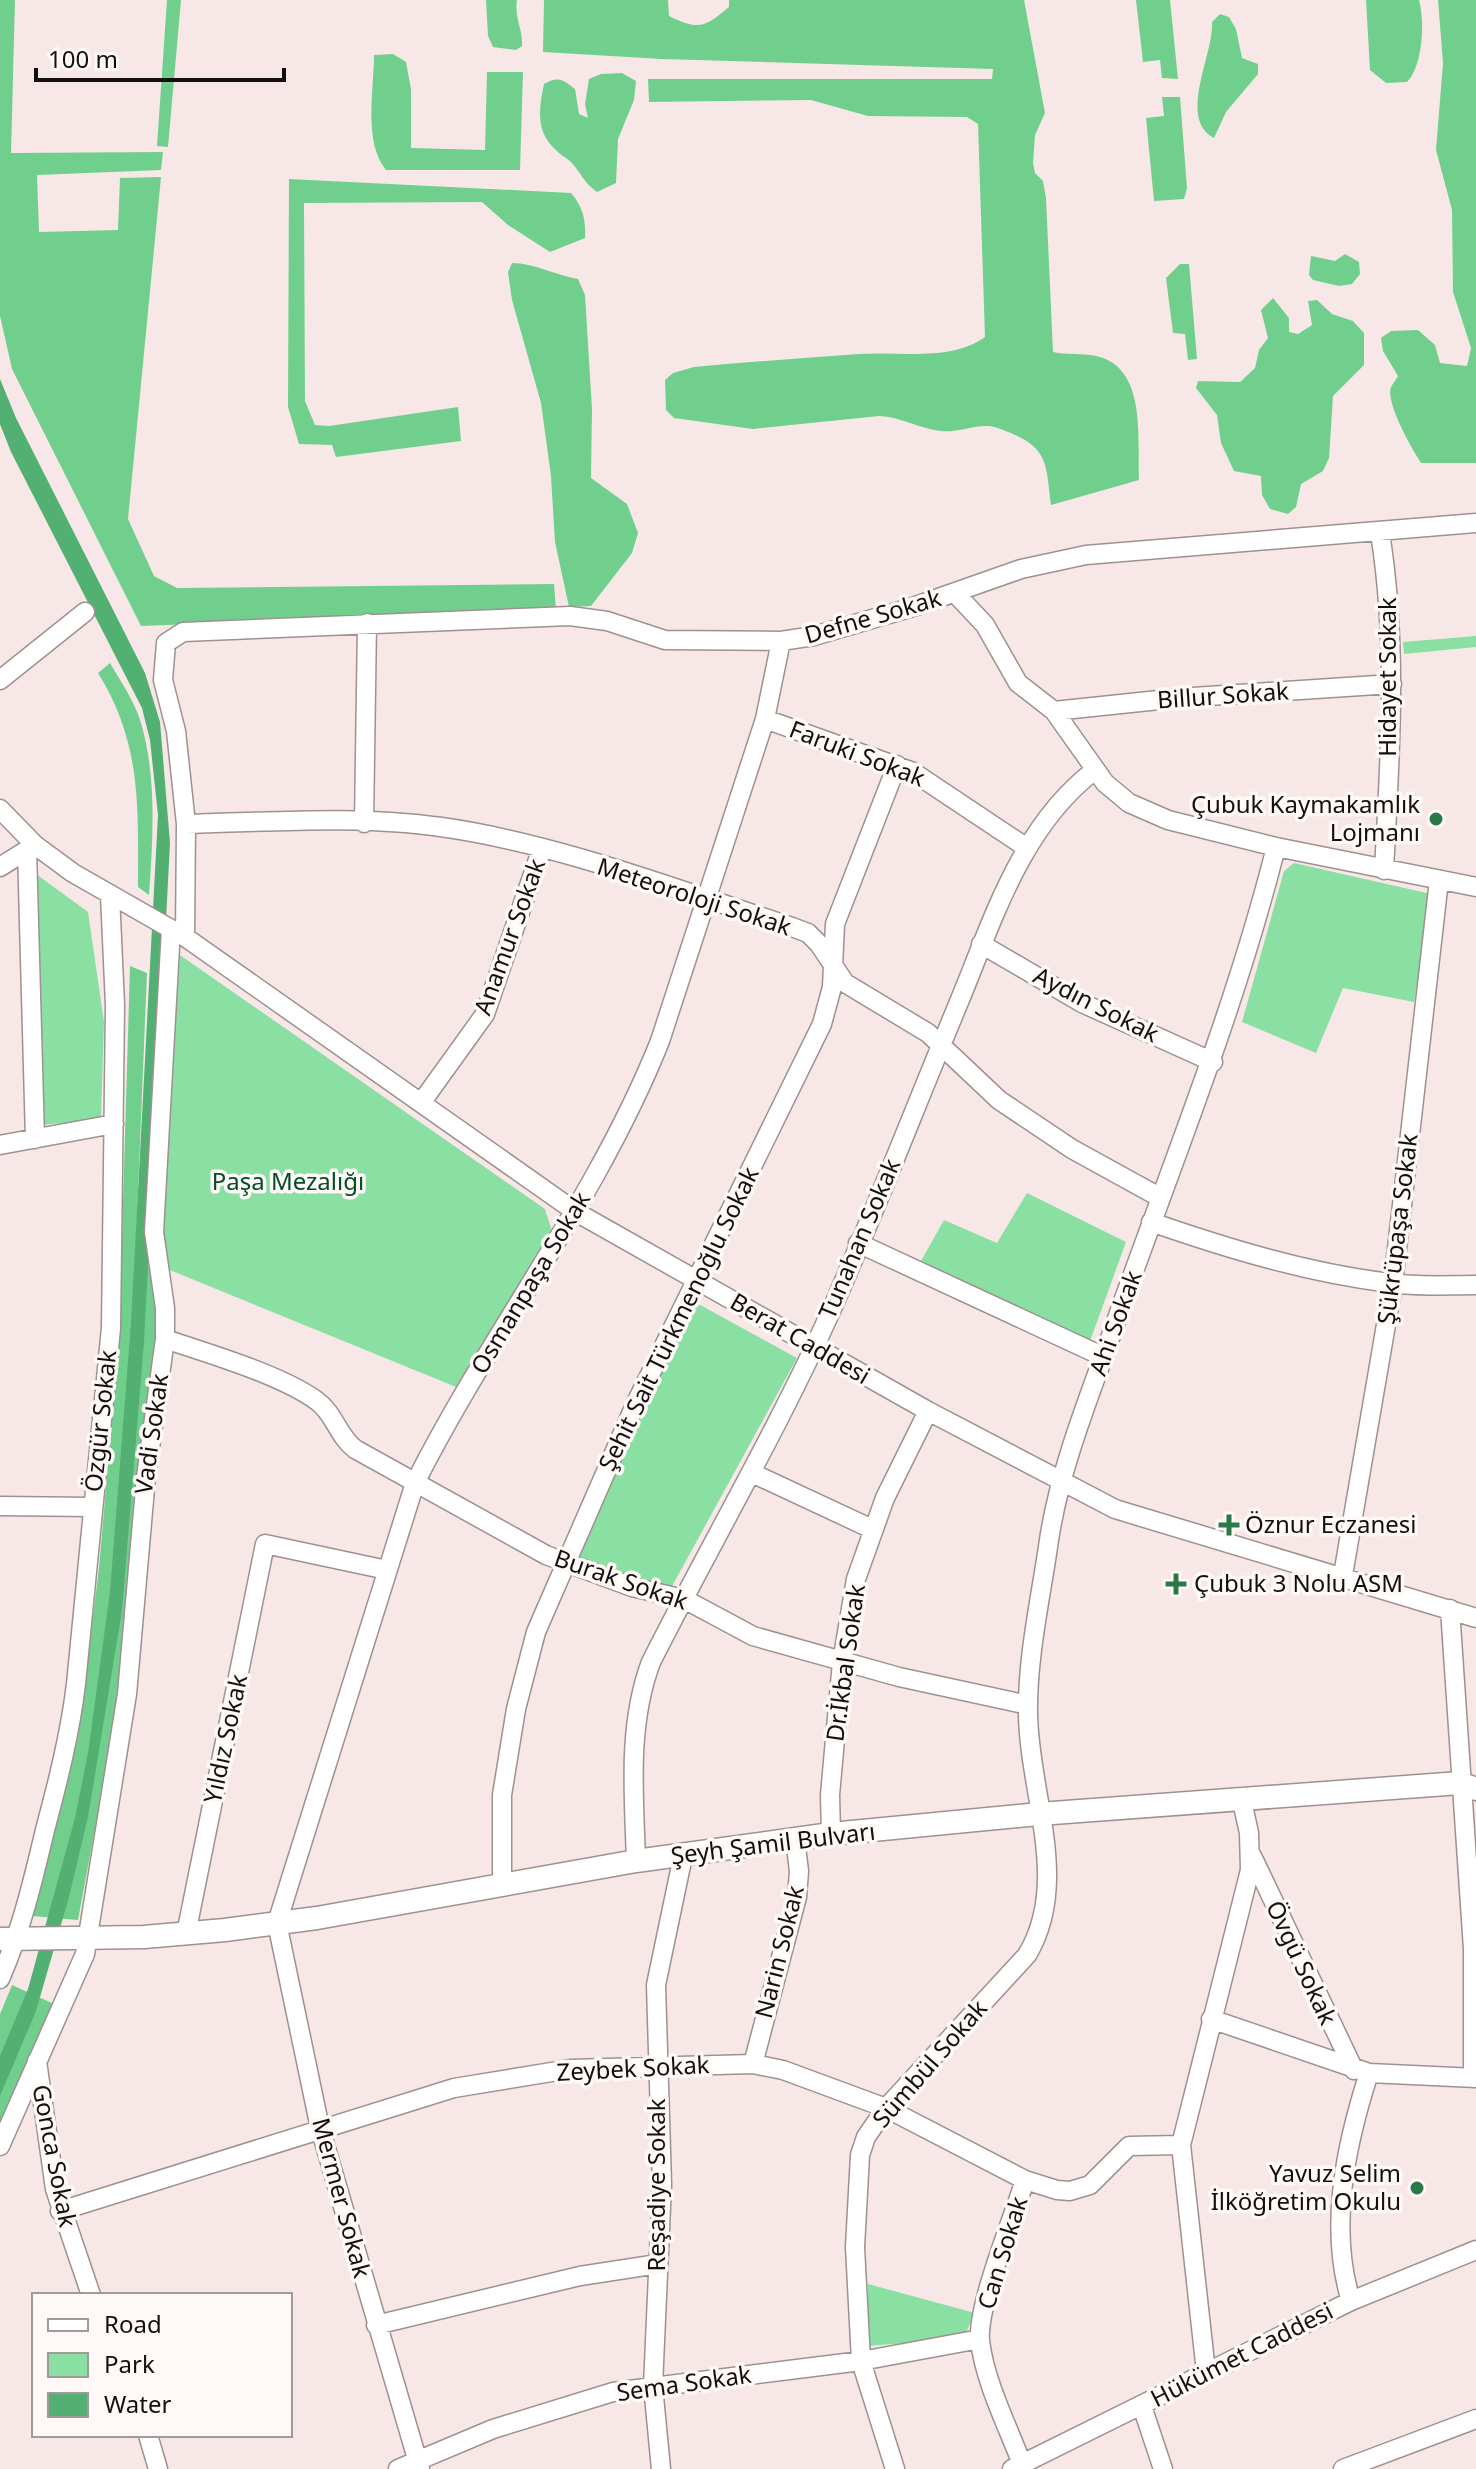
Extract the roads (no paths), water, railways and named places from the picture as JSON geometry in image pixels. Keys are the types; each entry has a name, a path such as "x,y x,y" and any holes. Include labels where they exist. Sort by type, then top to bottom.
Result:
{"main road":[{"name":"Şeyh Şamil Bulvarı","path":"9,1939 186,1934 277,1923 636,1861 831,1834 1039,1814 1471,1782"}],"street":[{"name":"Defne Sokak","path":"171,637 199,630 570,616 607,621 665,640 781,641 814,636 955,593 1021,569 1086,555 1476,523"},
{"name":"Hidayet Sokak","path":"1380,533 1389,596 1392,684 1384,870"},
{"path":"955,593 985,625 1018,683 1054,711 1095,770 1115,792 1145,811 1276,847 1476,887"},
{"path":"0,680 85,612"},
{"path":"364,823 367,623"},
{"name":"Vadi Sokak","path":"0,2146 37,2060 81,1938 127,1694 144,1491 165,1339 165,1308 154,1232 186,824 176,731 163,680 163,651 171,637"},
{"name":"Osmanpaşa Sokak","path":"277,1923 415,1483 439,1436 576,1212 644,1080 765,719 781,641"},
{"name":"Billur Sokak","path":"1054,711 1165,699 1392,684"},
{"name":"Faruki Sokak","path":"765,719 897,765 939,787 1027,848"},
{"name":"Şehit Sait Türkmenoğlu Sokak","path":"502,1883 502,1795 516,1709 536,1632 635,1405 822,1024 832,987 835,924 897,765"},
{"name":"Tunahan Sokak","path":"636,1861 634,1787 638,1706 651,1662 752,1473 814,1348 981,944 1027,848 1062,799 1095,770"},
{"path":"0,809 31,848 110,895"},
{"name":"Meteoroloji Sokak","path":"186,824 364,823 438,826 542,848 808,933 834,962 845,983 913,1023 941,1044 999,1100 1030,1123 1161,1198"},
{"name":"Ahi Sokak","path":"1039,1814 1028,1705 1060,1483 1151,1222 1240,983 1276,847"},
{"path":"0,867 31,848"},
{"path":"31,848 35,1139"},
{"name":"Anamur Sokak","path":"421,1103 485,1014 542,848"},
{"name":"Şükrüpaşa Sokak","path":"1343,1575 1393,1284 1439,880"},
{"name":"Berat Caddesi","path":"110,895 178,933 576,1212 1060,1483 1163,1526 1343,1575 1476,1618"},
{"name":"Özgür Sokak","path":"0,1979 69,1737 93,1507 111,1328 115,1005 110,895"},
{"name":"Aydın Sokak","path":"981,944 1082,1003 1213,1062"},
{"path":"0,1145 114,1124"},
{"path":"1151,1222 1261,1257 1393,1284 1476,1285"},
{"path":"858,1243 1104,1357"},
{"name":"Burak Sokak","path":"165,1339 232,1362 315,1399 348,1444 566,1563 632,1587 684,1599 753,1636 842,1662 1028,1705"},
{"name":"Dr.İkbal Sokak","path":"831,1834 830,1795 842,1662 856,1579 872,1529 928,1411"},
{"path":"752,1473 872,1529"},
{"path":"0,1506 93,1507"},
{"name":"Yıldız Sokak","path":"186,1934 265,1544 387,1570"},
{"path":"1211,2019 1361,2071 1475,2078 1471,1782 1450,1609"},
{"path":"1206,2372 1181,2145 1248,1881 1251,1854 1242,1801"},
{"name":"Sümbül Sokak","path":"895,2469 871,2402 861,2361 855,2247 857,2182 866,2137 886,2108 1017,1966 1035,1941 1048,1895 1039,1814"},
{"name":"Narin Sokak","path":"753,2064 797,1897 799,1871 795,1839"},
{"name":"Övgü Sokak","path":"1251,1854 1361,2071"},
{"name":"Reşadiye Sokak","path":"661,2469 653,2386 662,2184 656,2065 656,1985 683,1856"},
{"name":"Mermer Sokak","path":"277,1923 320,2128 418,2465"},
{"name":"Gonca Sokak","path":"37,2060 46,2142 60,2211 90,2293"},
{"name":"Zeybek Sokak","path":"60,2211 320,2128 471,2084 570,2069 753,2064 828,2084 886,2108 1025,2180 1057,2190 1081,2189 1098,2178 1120,2151 1129,2146 1181,2145"},
{"path":"1351,2301 1345,2282 1342,2237 1344,2175 1361,2071"},
{"name":"Can Sokak","path":"1017,2466 980,2339 985,2308 1025,2180"},
{"name":"Hükümet Caddesi","path":"1017,2466 1351,2301 1476,2250"},
{"path":"376,2325 580,2276 658,2264"},
{"name":"Sema Sokak","path":"398,2469 418,2465 575,2402 653,2386 861,2361 980,2339"},
{"path":"1142,2406 1163,2469"},
{"path":"1343,2469 1476,2419"},
{"path":"149,2437 158,2469"}],"water":[{"path":"0,379 16,418 145,673 160,722 170,843 144,1342 122,1611 88,1817 69,1897 36,2011 0,2096 0,2056 28,1989 75,1818 88,1753 110,1592 131,1323 158,815 150,740 142,708 11,452 0,424"}],"place":[{"name":"Çubuk Kaymakamlık Lojmanı","path":"1436,819"},
{"name":"Öznur Eczanesi","path":"1229,1525"},
{"name":"Çubuk 3 Nolu ASM","path":"1176,1584"},
{"name":"Yavuz Selim İlköğretim Okulu","path":"1417,2188"}],"park label":[{"name":"Paşa Mezalığı","path":"288,1182"}]}
